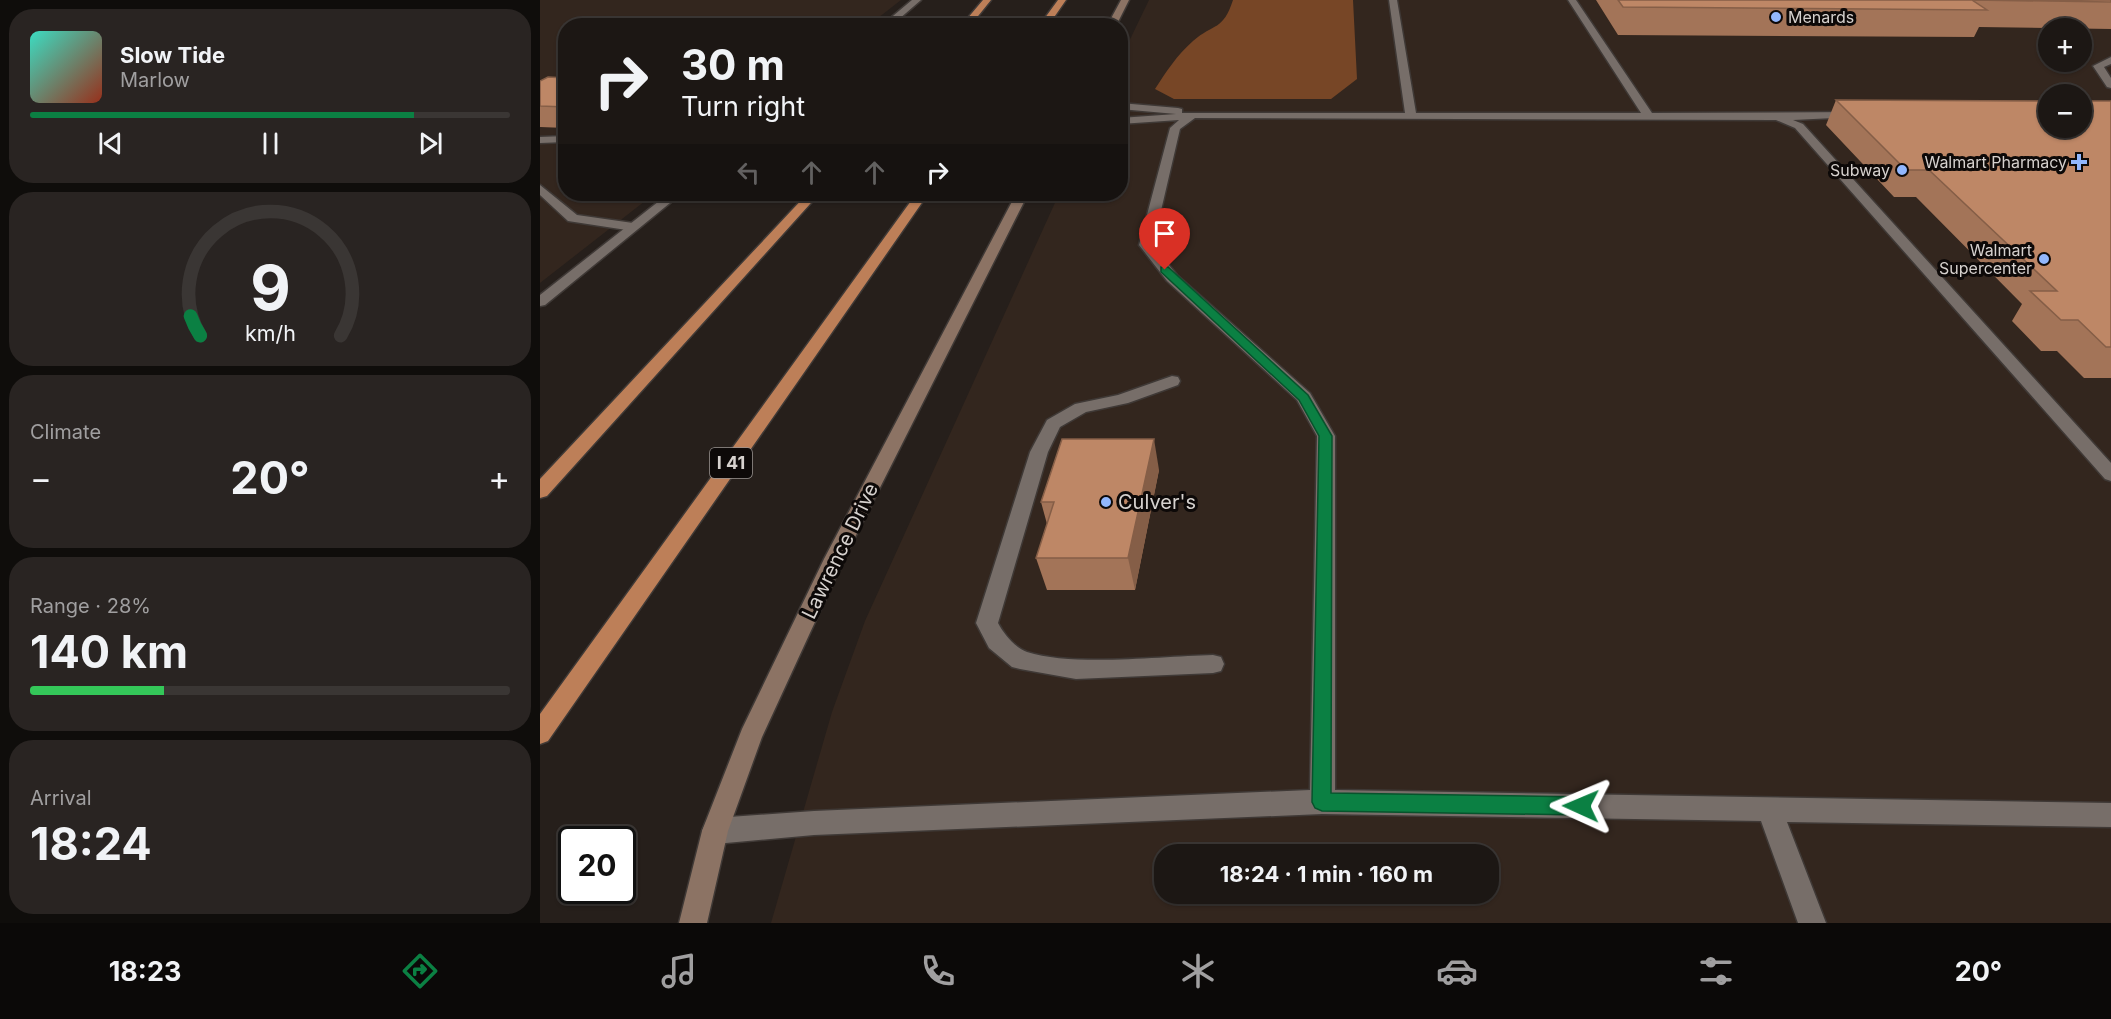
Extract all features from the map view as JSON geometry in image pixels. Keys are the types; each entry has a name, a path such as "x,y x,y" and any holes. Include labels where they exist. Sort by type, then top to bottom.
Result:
{"highway":[{"path":"972,18 987,0"},
{"path":"1049,18 1062,0"},
{"path":"540,491 807,201"},
{"name":"I 41","path":"540,733 917,201"}],"main road":[{"path":"1115,18 1125,0"},
{"name":"Lawrence Drive","path":"693,923 715,831 750,737 834,559 1018,201"}],"street":[{"path":"895,18 917,0"},
{"path":"1393,0 1411,116"},
{"path":"1572,0 1648,116"},
{"path":"2111,60 2098,66 2111,85"},
{"path":"1128,106 1168,108 1192,115"},
{"path":"1128,121 1192,115 1778,117 1871,114"},
{"path":"1192,115 1175,128 1146,245 1172,278 1304,397 1326,436 1322,802"},
{"path":"1778,117 1799,126 2111,476"},
{"path":"540,140 558,139"},
{"path":"540,189 573,218 633,227"},
{"path":"540,302 666,201"},
{"path":"1172,381 1122,399 1081,408 1053,424 1039,452 987,623 997,642 1020,660 1076,669 1213,664"},
{"path":"715,831 814,823 1322,802 2111,815"},
{"path":"1770,810 1812,923"}],"shaded area":[{"path":"540,0 901,0 878,18 558,18 558,201 645,201 540,283"},
{"path":"1149,0 2111,0 2111,923 771,923 832,712 865,621 1056,201 1128,201 1128,44"},
{"path":"1233,0 1353,0 1357,79 1331,99 1174,99 1155,89 1187,46 1221,22"}],"building":[{"path":"1618,0 1972,0 1987,10 1623,7"},
{"path":"1972,0 2111,0 2111,2"},
{"path":"548,77 558,78 558,107 540,106 540,81"},
{"name":"Walmart Supercenter","path":"1836,100 2038,101 2038,138 2092,138 2092,101 2111,101 2111,347 2106,347 2078,320 2061,320 2030,291 2057,291 1929,170 1906,170"},
{"name":"Culver's","path":"1062,439 1154,439 1128,558 1036,558 1054,502 1041,502"}],"place":[{"name":"Menards","path":"1776,17"},
{"name":"Walmart Pharmacy","path":"2079,162"},
{"name":"Subway","path":"1902,170"},
{"name":"Walmart Supercenter","path":"2044,259"},
{"name":"Culver's","path":"1106,502"}],"route":[{"path":"1165,270 1244,345 1304,397 1326,436 1322,802 1581,806"}]}
